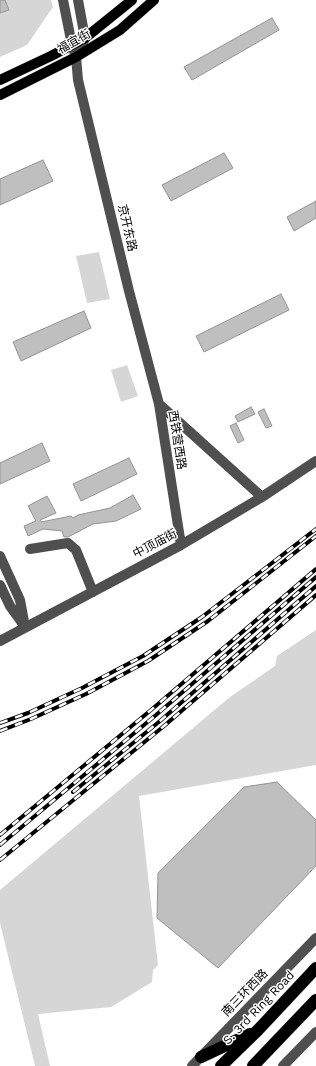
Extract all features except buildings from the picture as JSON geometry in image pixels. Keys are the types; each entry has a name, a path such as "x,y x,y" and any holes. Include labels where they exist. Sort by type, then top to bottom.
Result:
{"highway":[{"name":"S. 3rd Ring Road","path":"221,1066 258,1030 316,968"},
{"path":"253,1066 316,1000"},
{"path":"201,1057 258,1030"}],"main road":[{"name":"福宜街","path":"0,80 85,38 132,0"},
{"name":"福宜街","path":"0,95 76,57 116,32 154,0"}],"street":[{"name":"京开东路","path":"64,0 72,45 76,57 78,80 129,291 159,404"},
{"path":"76,57 85,38 78,0"},
{"name":"西铁营西路","path":"159,404 262,497"},
{"name":"西铁营西路","path":"159,404 181,545"},
{"name":"中顶庙街","path":"0,641 181,545 262,497 316,461"},
{"path":"30,549 68,543 76,550 92,592"},
{"path":"0,556 20,600 25,627"},
{"path":"0,585 10,606 25,627"},
{"name":"南三环西路","path":"192,1066 316,938"},
{"path":"283,1066 316,1032"}],"shaded area":[{"path":"0,0 51,0 53,7 27,45 0,57"},
{"path":"99,252 110,299 87,303 76,256"},
{"path":"127,365 138,396 121,402 111,370"},
{"path":"316,630 316,765 139,796 158,965 153,970 152,982 111,1007 38,1014 50,1066 35,1066 0,923 0,890 230,697 275,666 277,656"}],"railway":[{"path":"0,723 28,713 82,688 143,656 202,617 316,529"},
{"path":"0,731 31,719 86,694 148,661 208,621 316,536"},
{"path":"0,835 151,710 316,569"},
{"path":"0,845 156,715 316,577"},
{"path":"73,792 160,721 316,586"},
{"path":"0,860 164,726 316,595"}]}
